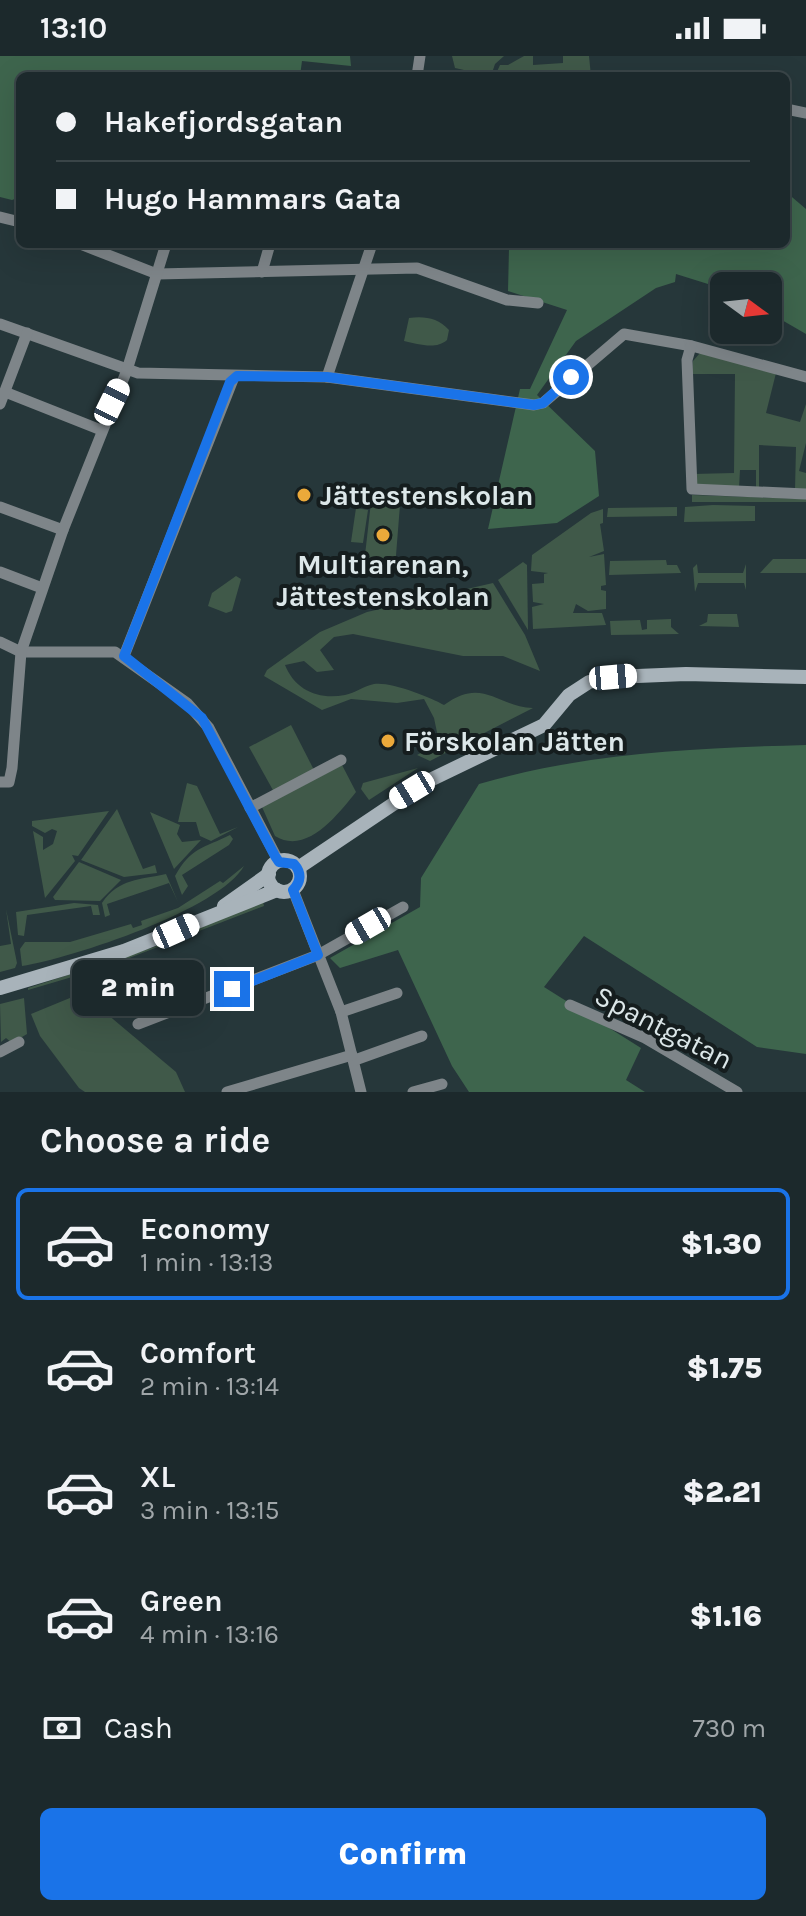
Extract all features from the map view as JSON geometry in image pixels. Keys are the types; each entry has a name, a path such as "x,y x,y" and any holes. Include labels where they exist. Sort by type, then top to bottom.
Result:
{"street":[{"path":"90,248 157,274 364,272 417,268 459,280 507,300 538,303"},
{"path":"4,782 21,652 63,530 127,370 165,248"},
{"path":"262,272 269,248"},
{"path":"327,377 371,248"},
{"path":"0,324 127,370 234,377 327,377 534,405 543,403 618,336 632,334 691,346 806,377"},
{"path":"27,333 2,398 101,430"},
{"path":"691,346 687,360 692,489 806,494"},
{"path":"124,656 234,377"},
{"path":"0,507 63,530"},
{"path":"0,572 42,588"},
{"path":"0,642 21,652 115,652 202,718 250,808 274,868 270,882 277,890"},
{"path":"298,868 426,782 544,725 569,695 589,682 640,675 806,677"},
{"path":"250,808 341,760"},
{"path":"200,921 274,868 288,861 298,868"},
{"path":"293,890 299,882 298,868"},
{"path":"0,988 111,955 277,890 293,890"},
{"path":"293,890 341,1012 361,1092"},
{"path":"138,1024 318,955 403,907"},
{"path":"341,1012 397,993"},
{"name":"Spantgatan","path":"570,1005 645,1038 737,1092"},
{"path":"227,1092 422,1036"},
{"path":"0,1052 19,1042"},
{"path":"413,1092 442,1084"}],"green space":[{"path":"0,56 350,56 351,66 302,61 301,72 16,72 16,198 0,197"},
{"path":"452,56 504,56 495,64 492,72 455,68"},
{"path":"524,56 533,56 533,65 563,63 563,56 589,56 591,72 497,72 500,65 508,65"},
{"path":"790,195 806,209 806,334 782,320 782,272 710,272 710,285 676,274 675,282 656,288 576,341 537,395 595,451 599,496 557,523 488,529 520,389 530,389 567,310 508,291 509,248 790,248"},
{"path":"409,318 436,320 449,330 447,340 432,346 404,341"},
{"path":"700,353 776,373 766,413 800,422 806,404 806,443 799,471 806,473 806,491 795,490 796,447 759,445 759,489 756,489 756,470 740,470 739,488 696,484 693,474 734,473 735,374 692,374 693,361"},
{"path":"692,495 806,499 806,502 692,502"},
{"name":"Multiarenan, Jättestenskolan","path":"382,497 409,501 407,505 400,505 395,568 364,564 371,502 379,502 370,500"},
{"path":"755,506 755,521 684,522 685,507"},
{"path":"677,507 677,516 607,517 608,508"},
{"path":"356,508 368,510 363,543 351,542"},
{"path":"603,509 603,523 600,524 604,551 589,557 604,554 606,585 601,586 601,590 606,591 606,609 588,611 576,604 573,613 602,613 606,625 533,629 532,607 544,604 533,602 532,584 544,583 544,574 548,573 531,571 532,555 591,513"},
{"path":"773,559 806,559 806,573 760,573"},
{"path":"666,560 667,565 677,565 681,573 609,575 610,561"},
{"path":"523,562 527,565 528,630 498,580"},
{"path":"697,564 698,573 743,573 746,564 746,590 744,583 698,583 695,592 693,568"},
{"path":"236,576 241,579 232,611 226,613 208,606 212,593"},
{"path":"493,583 525,635 540,671 503,656 463,656 353,634 334,637 320,650 334,670 317,672 304,661 285,665 301,687 326,696 345,695 381,684 410,690 444,705 469,693 480,693 533,708 430,761 417,755 436,745 438,737 434,718 424,699 397,703 351,699 322,710 264,676 267,670 320,632 367,612"},
{"path":"708,614 737,614 739,627 699,626 707,622"},
{"path":"671,619 671,627 679,634 611,635 610,621 640,620 642,630 647,629 647,620"},
{"path":"291,725 314,770 274,792 249,747"},
{"path":"806,745 806,1054 757,1047 584,936 544,987 641,1048 626,1080 645,1092 469,1092 452,1066 398,950 340,968 330,958 420,907 421,878 479,784 559,765 641,754"},
{"path":"342,765 356,792 341,811 321,829 299,841 287,841 275,836 262,807"},
{"path":"418,768 369,800 361,789 363,783"},
{"path":"187,783 197,786 220,834 238,827 211,841 200,836 196,822 178,822"},
{"path":"117,809 143,869 155,865 157,873 124,877 81,860"},
{"path":"109,811 78,856 72,855 75,861 45,898 33,831 43,837 43,850 53,844 57,831 52,829 45,833 32,826 32,821"},
{"path":"150,812 180,825 177,834 182,842 201,840 174,869"},
{"path":"230,835 233,839 229,845 182,875 188,886 182,895 175,876 181,866 199,850"},
{"path":"79,862 121,880 100,901 55,900 53,897"},
{"path":"244,866 230,882 177,914 108,942 22,966 20,949 25,942 70,942 131,924 133,928 142,925 141,921 178,908 220,881 223,883"},
{"path":"166,874 178,902 169,883 107,904 110,915 105,917 102,903 123,884"},
{"path":"263,901 264,906 106,967 28,990 154,947"},
{"path":"74,903 98,905 100,915 93,915 91,906 27,915 24,936 18,935 16,912"},
{"path":"6,909 17,963 15,968 0,972 0,946 11,944"},
{"path":"82,993 176,1072 185,1092 85,1092 79,1088 40,1036 31,1014"},
{"path":"24,998 27,1034 12,1043 6,1038 1,1042 0,1004"}],"place":[{"name":"Jättestenskolan","path":"304,495"},
{"name":"Multiarenan, Jättestenskolan","path":"383,535"},
{"name":"Förskolan Jätten","path":"388,741"}],"route":[{"path":"232,989 318,955 293,890 299,882 298,868 288,861 279,862 275,856 202,718 187,703 124,656 230,382 237,376 327,377 534,405 543,403 571,377"}]}
